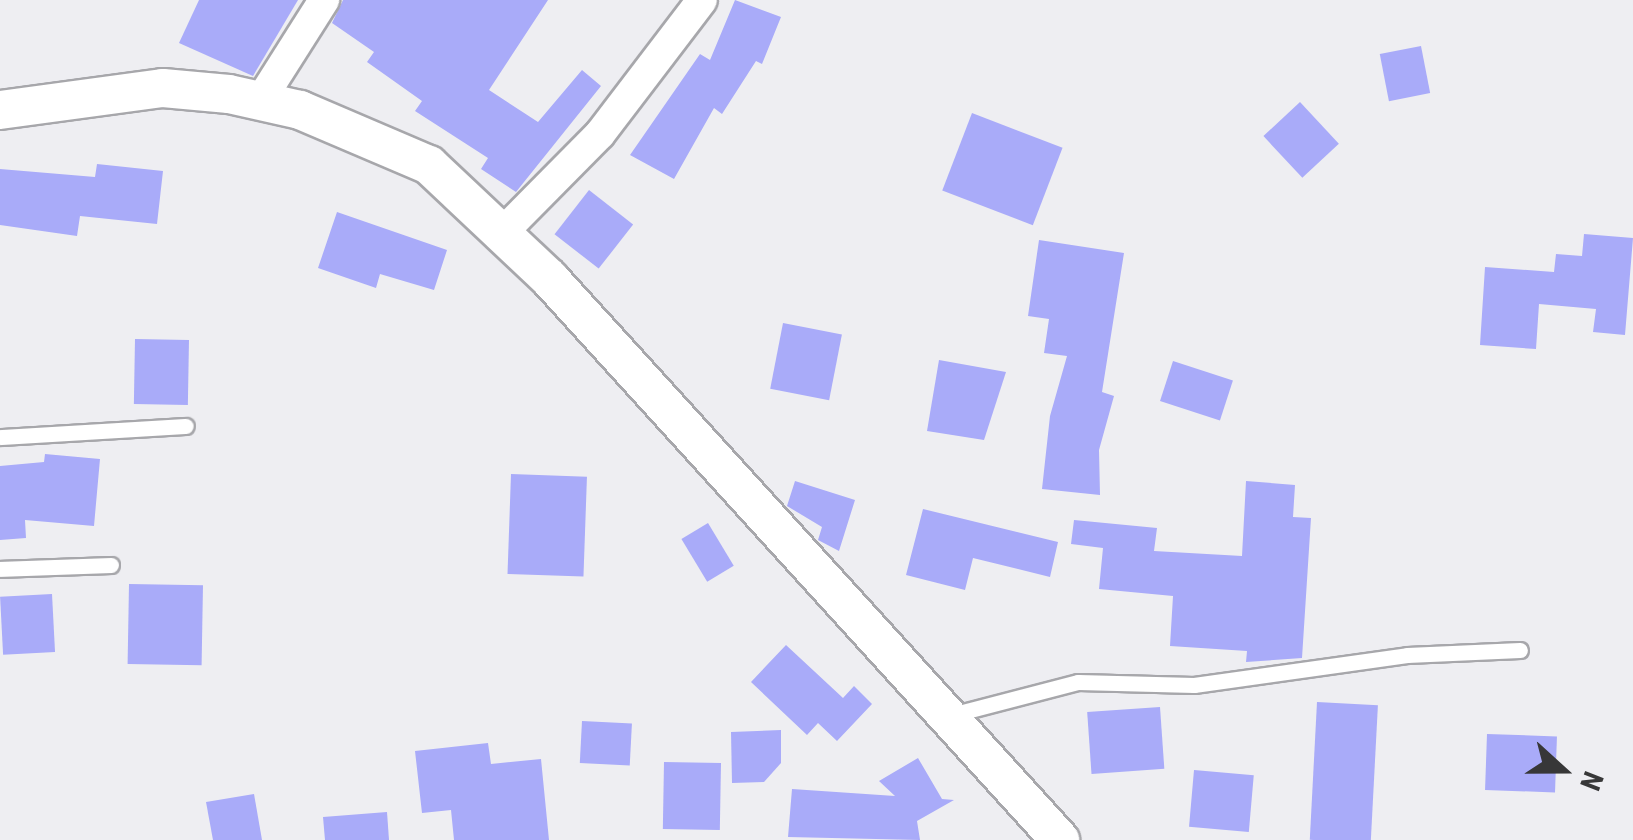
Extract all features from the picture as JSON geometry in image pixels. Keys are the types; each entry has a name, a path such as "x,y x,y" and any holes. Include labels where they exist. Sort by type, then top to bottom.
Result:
{"street":[{"path":"504,231 600,134 702,0"},
{"path":"260,101 312,4"},
{"path":"0,110 164,88 260,101 430,165 504,231 1060,840"}],"lane":[{"path":"0,437 186,426"},
{"path":"0,569 110,565"},
{"path":"947,716 1078,682 1124,677 1194,685 1407,656 1520,650"}],"building":[{"path":"199,0 298,0 253,76 179,43"},
{"path":"343,0 548,0 489,90 538,122 582,70 601,86 516,192 481,169 488,158 415,111 422,101 367,62 374,52 332,23"},
{"path":"735,0 781,17 762,64 756,61 722,114 714,108 674,179 630,155 700,54 710,60"},
{"path":"1421,46 1430,93 1389,101 1380,54"},
{"path":"1300,102 1339,144 1302,178 1263,136"},
{"path":"972,113 1063,148 1033,225 942,190"},
{"path":"97,164 163,171 157,224 80,216 77,236 0,225 0,169 95,177"},
{"path":"589,190 633,224 599,269 555,234"},
{"path":"337,212 447,250 434,290 380,274 376,288 318,268"},
{"path":"1584,234 1633,238 1625,335 1593,332 1596,309 1539,304 1536,349 1480,345 1485,267 1554,272 1556,254 1582,256"},
{"path":"1039,240 1124,253 1102,392 1114,396 1099,450 1100,495 1042,489 1050,416 1067,356 1044,353 1049,319 1028,316"},
{"path":"783,323 842,334 829,400 770,389"},
{"path":"135,339 189,340 188,405 134,404"},
{"path":"939,360 1006,372 984,440 927,431"},
{"path":"1173,361 1233,380 1220,420 1160,401"},
{"path":"45,454 100,459 94,526 25,520 26,538 0,540 0,466 44,462"},
{"path":"511,474 587,477 583,577 508,574"},
{"path":"795,481 855,500 839,551 818,540 822,527 787,506"},
{"path":"1246,481 1295,485 1293,517 1311,518 1302,658 1246,662 1247,651 1170,646 1173,596 1099,589 1103,548 1071,544 1074,520 1157,528 1154,551 1242,556"},
{"path":"923,509 1058,542 1050,577 973,558 965,590 906,575"},
{"path":"708,523 734,566 707,582 681,539"},
{"path":"129,584 203,585 202,665 128,664"},
{"path":"52,594 55,652 3,655 0,597"},
{"path":"786,645 843,698 854,686 872,704 837,741 818,723 807,735 751,682"},
{"path":"1317,702 1378,705 1371,840 1310,840"},
{"path":"1160,707 1164,769 1092,774 1087,712"},
{"path":"582,721 632,724 630,766 580,763"},
{"path":"781,730 781,763 764,782 732,783 731,732"},
{"path":"1487,734 1557,736 1555,792 1485,790"},
{"path":"488,743 491,764 541,759 549,840 454,840 451,810 422,813 415,751"},
{"path":"918,758 942,799 954,800 917,821 920,840 788,837 792,789 895,796 879,781"},
{"path":"664,762 721,763 720,830 663,829"},
{"path":"1194,770 1254,775 1249,832 1189,827"},
{"path":"254,794 262,840 213,840 206,802"},
{"path":"387,812 389,840 325,840 323,817"}]}
